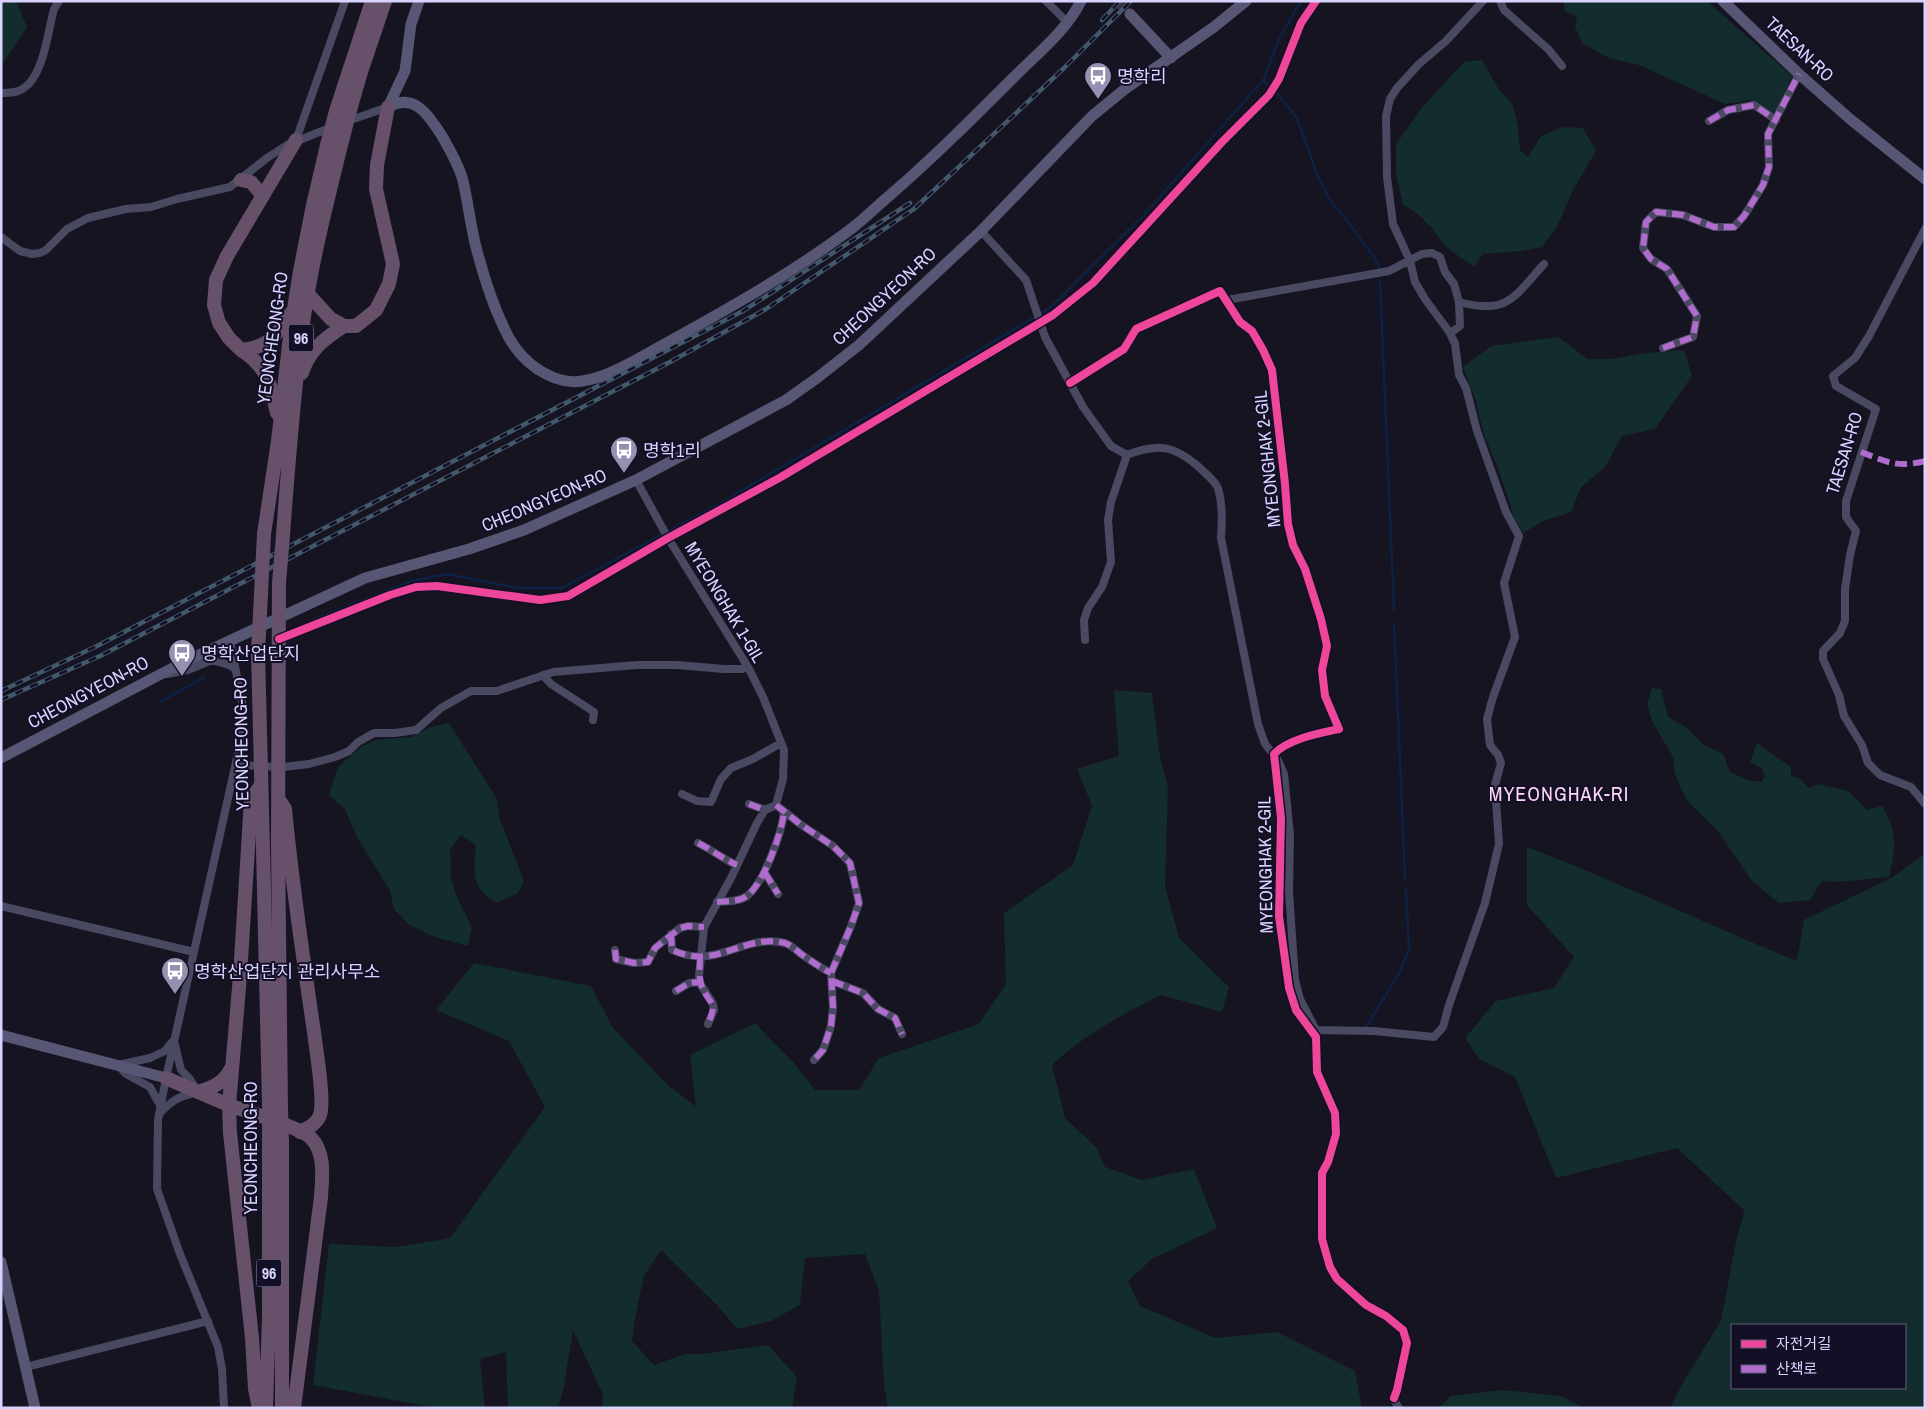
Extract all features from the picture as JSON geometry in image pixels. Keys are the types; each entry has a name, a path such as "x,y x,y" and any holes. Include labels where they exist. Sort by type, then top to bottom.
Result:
{"highway":[{"name":"YEONCHEONG-RO","path":"275,1106 263,849 258,653 264,534 280,426 294,308 313,205 334,145 372,1"},
{"name":"YEONCHEONG-RO","path":"343,110 360,72 385,1"},
{"path":"308,294 331,319 344,326 356,326 376,310 389,284 393,264 376,188 377,164 388,107"},
{"path":"280,426 270,382 250,355 241,350 229,338 219,323 214,305 216,280 227,256 296,140"},
{"name":"YEONCHEONG-RO","path":"282,1408 275,1141 283,845 278,800 279,583 293,410 302,329 326,206 334,145"},
{"path":"240,180 252,182 263,196"},
{"path":"241,350 256,348 267,343 281,328 294,308"},
{"path":"293,410 305,362 315,348 329,335 344,326"},
{"path":"259,1408 255,1389 252,1338 229,1105 251,800 261,785"},
{"path":"283,845 322,1103 320,1115 316,1122 300,1132"},
{"path":"198,1092 217,1086 226,1077 233,1064"},
{"path":"166,1078 300,1132 311,1138 318,1149 323,1167 321,1197 294,1408"},
{"path":"198,1092 216,1105 224,1116 230,1130"},
{"name":"YEONCHEONG-RO","path":"266,1408 275,1141"}],"street":[{"path":"1,94 24,89 32,81 40,65 54,9 59,1"},
{"path":"296,140 345,1"},
{"path":"388,107 405,71 411,24 419,1"},
{"path":"1046,1 1067,22"},
{"path":"1,237 20,251 32,254 40,253 46,250 67,229 88,218 126,209 151,207 230,187 267,158 296,140 388,107 399,101 414,104 428,114 456,160 483,272 504,329 523,358 549,376 566,381 582,381 612,370 748,297 793,270 853,227 958,133 1067,22 1081,1"},
{"name":"CHEONGYEON-RO","path":"1,758 156,677 365,578 469,549 524,530 636,480 756,418 786,400 818,378 859,345 981,231 1092,116 1125,89 1214,27 1246,1"},
{"path":"279,639 390,595 416,587 437,586 540,600 568,596 668,538 781,477 1039,320 1052,315 1093,283 1222,142 1269,95 1279,79 1301,23 1316,1"},
{"path":"1314,1031 1374,1031 1434,1037 1444,1028 1449,1006 1485,903 1499,844 1495,785 1501,763 1498,754 1490,745 1487,719 1515,637 1504,583 1519,536 1506,512 1478,431 1471,404 1459,375 1455,344 1450,332 1415,282 1410,261 1393,224 1388,194 1386,116 1390,99 1397,88 1483,1"},
{"path":"1500,1 1504,10 1548,49 1562,66"},
{"name":"TAESAN-RO","path":"1723,1 1799,74 1850,119 1925,179"},
{"path":"1130,14 1171,58"},
{"path":"1663,348 1693,337 1697,316 1667,269 1650,259 1643,248 1646,222 1656,212 1684,215 1714,227 1734,227 1744,216 1763,185 1769,167 1768,134 1799,74"},
{"path":"1709,121 1728,110 1754,105 1776,120"},
{"name":"TAESAN-RO","path":"1925,229 1869,336 1855,358 1833,376 1836,386 1876,409 1846,501 1846,517 1856,531 1845,589 1845,621 1840,633 1823,651 1823,659 1839,695 1844,716 1862,745 1868,763 1880,775 1911,787 1925,804"},
{"path":"981,231 1026,280 1053,354 1083,407 1106,441 1127,456 1111,502 1108,520 1111,562 1102,587 1088,608 1084,620 1085,640"},
{"path":"1070,383 1124,349 1136,329 1220,291 1227,300 1389,271 1422,254 1432,253 1440,257 1445,272 1454,284 1460,302 1460,326 1450,332"},
{"path":"1460,302 1475,306 1493,306 1507,303 1544,264"},
{"name":"MYEONGHAK 2-GIL","path":"1227,300 1240,322 1252,332 1272,370 1286,484 1288,524 1293,545 1305,569 1321,619 1327,646 1322,670 1325,696 1339,729 1304,738 1285,746 1274,754"},
{"name":"MYEONGHAK 2-GIL","path":"1127,456 1144,448 1175,450 1191,460 1217,486 1222,514 1221,538 1251,694 1258,724 1266,744 1278,760 1284,774 1290,836 1289,891 1295,980 1300,999 1316,1037 1317,1072 1335,1113 1336,1134 1328,1162 1322,1172 1322,1238 1330,1267 1337,1278 1366,1305 1392,1320 1403,1330 1407,1343 1394,1399 1399,1408"},
{"name":"MYEONGHAK 1-GIL","path":"636,480 668,538 748,668 763,697 784,750 783,779 776,804"},
{"path":"224,1408 222,1369 218,1347 180,1254 158,1189 160,1111 166,1078 242,736 242,702 230,641"},
{"path":"156,677 188,670 212,660 236,669"},
{"path":"236,765 283,767 309,764 335,757 349,751 358,742 374,733 416,730 441,708 471,691 497,691 553,672 637,665 748,668"},
{"path":"544,675 552,684 594,712 593,720"},
{"path":"682,794 697,801 711,802 721,779 731,768 753,759 781,743"},
{"name":"MYEONGHAK 2-GIL","path":"1274,754 1281,818 1280,916 1284,956 1289,988 1296,1010 1314,1031"},
{"path":"748,804 765,810"},
{"path":"708,1024 714,1010 713,1004 700,982 700,958 704,927 757,823 765,810 776,804 784,812 833,846 850,863 859,902 832,977 833,1007 831,1026 822,1050 814,1060"},
{"path":"717,902 736,900 747,896 765,873 783,821 784,812"},
{"path":"698,843 714,850 722,859 737,864"},
{"path":"765,873 778,894"},
{"path":"1,906 194,952"},
{"path":"615,950 616,959 634,963 648,962 655,948 671,934 688,926 704,927"},
{"path":"671,934 672,950 700,958 761,941 788,944 832,977 863,993 878,1009 894,1018 902,1034"},
{"path":"676,991 689,983 700,982"},
{"path":"1,1035 166,1078"},
{"path":"118,1066 150,1058 165,1051 174,1038"},
{"path":"160,1111 181,1096 198,1092 181,1070 174,1038"},
{"path":"1,1044 20,1040"},
{"path":"118,1066 126,1074 150,1087 160,1111"},
{"path":"1,1262 35,1408"},
{"path":"26,1367 208,1320"}],"green space":[{"path":"1,1 16,1 27,27 1,66"},
{"path":"1563,1 1707,1 1792,76 1775,117 1752,100 1725,104 1639,65 1609,58 1583,44 1575,27 1577,17 1565,11"},
{"path":"1482,60 1498,88 1513,105 1520,150 1528,157 1541,136 1563,127 1583,128 1596,151 1573,190 1557,227 1542,247 1483,254 1474,267 1446,247 1431,227 1417,213 1403,205 1396,173 1396,144 1424,105 1464,62"},
{"path":"1558,337 1588,359 1613,359 1645,353 1684,350 1692,376 1655,429 1622,436 1605,467 1581,487 1571,512 1543,521 1523,533 1514,517 1499,471 1484,435 1475,398 1463,367 1491,346"},
{"path":"1652,688 1661,689 1668,717 1686,727 1704,745 1723,754 1730,772 1748,780 1762,782 1765,775 1761,768 1750,762 1757,743 1791,767 1791,776 1800,779 1809,788 1818,784 1848,791 1867,810 1882,806 1891,824 1894,841 1889,877 1837,882 1822,881 1810,900 1779,903 1752,881 1718,831 1689,803 1683,793 1674,772 1673,757 1652,721 1647,704"},
{"path":"1114,690 1152,693 1160,757 1168,787 1165,886 1179,938 1229,987 1222,1012 1161,995 1104,1026 1064,1054 1052,1065 1065,1118 1097,1148 1105,1167 1142,1180 1194,1169 1217,1228 1152,1259 1128,1281 1140,1306 1215,1338 1277,1332 1355,1371 1362,1408 888,1408 884,1384 879,1291 865,1254 805,1258 800,1305 771,1321 737,1329 717,1305 661,1250 644,1276 632,1341 654,1365 685,1354 702,1354 768,1345 797,1377 792,1408 602,1408 603,1395 573,1330 564,1386 558,1408 508,1408 506,1352 480,1359 485,1408 437,1408 313,1385 329,1244 397,1247 450,1238 545,1107 509,1041 436,1010 474,963 591,986 613,1028 669,1086 696,1106 690,1055 755,1023 793,1062 815,1090 859,1090 879,1058 979,1024 1006,984 1004,913 1073,865 1092,806 1077,769 1119,756"},
{"path":"449,723 497,799 499,817 524,881 518,893 497,903 489,898 478,886 474,872 476,845 461,835 450,849 451,878 456,895 472,928 468,946 432,936 408,924 394,909 390,891 357,837 345,809 329,795 338,767 362,746 376,740 411,737 429,728"},
{"path":"1527,847 1595,874 1797,961 1804,920 1891,878 1925,854 1925,1408 1670,1408 1684,1381 1721,1321 1737,1236 1745,1211 1677,1148 1556,1178 1515,1077 1479,1059 1465,1038 1496,1001 1554,988 1574,957 1527,905"},
{"path":"1502,1390 1561,1396 1584,1408 1438,1408 1451,1396"}],"waterway":[{"path":"313,620 412,581 447,574 518,588 562,588 721,503 1050,308 1143,216 1264,79 1279,39 1301,1"},
{"path":"1263,80 1267,84"},
{"path":"1278,95 1297,118 1318,177 1329,199 1349,223 1380,268"},
{"path":"1380,280 1394,610"},
{"path":"1394,623 1405,878"},
{"path":"160,702 205,677"},
{"path":"1366,1027 1400,972 1409,949 1406,890"}],"tunnel":[{"path":"1118,1 1130,14"}],"railway":[{"path":"1102,20 1120,1"},
{"path":"1,700 100,656 670,362 766,309 914,209 1064,68 1131,1"},
{"path":"1,691 97,646 743,311 910,203"}],"marked path":[{"path":"1663,348 1693,337 1697,316 1667,269 1651,259 1643,248 1646,222 1656,212 1683,215 1714,227 1734,227 1744,216 1763,185 1769,167 1768,134 1799,74"},
{"path":"1709,121 1728,110 1754,105 1776,120"},
{"path":"1861,452 1878,459 1899,464 1925,461"},
{"path":"749,804 765,810"},
{"path":"776,805 833,846 850,863 859,903 831,973 833,1007 831,1026 823,1050 814,1060"},
{"path":"717,902 733,901 747,896 760,880 780,832 784,812"},
{"path":"698,843 737,865"},
{"path":"765,873 778,894"},
{"path":"615,950 616,959 634,963 648,962 655,948 680,928 688,926 704,927"},
{"path":"671,934 672,950 688,955 703,956 716,954 770,941 785,943 831,973"},
{"path":"700,958 701,984 713,1007 708,1024"},
{"path":"832,981 863,993 878,1009 895,1018 902,1034"},
{"path":"676,991 689,983 700,982"}],"cycle path":[{"path":"279,639 390,595 416,587 437,586 540,600 568,596 668,538 781,477 1053,315 1093,283 1222,142 1269,95 1279,79 1301,23 1316,1"},
{"path":"1070,383 1124,349 1136,329 1220,291 1240,322 1252,331 1272,370 1288,524 1293,545 1305,569 1321,619 1327,646 1322,670 1325,696 1339,729 1287,744 1274,754 1281,818 1279,916 1289,988 1296,1010 1316,1037 1317,1072 1335,1113 1336,1134 1328,1162 1322,1173 1322,1239 1330,1267 1337,1279 1366,1305 1386,1316 1403,1330 1407,1343 1394,1398"}],"place":[{"name":"명학리","path":"1098,100"},
{"name":"명학1리","path":"624,474"},
{"name":"명학산업단지","path":"182,677"},
{"name":"명학산업단지 관리사무소","path":"175,995"}],"district":[{"name":"MYEONGHAK-RI","path":"1559,793"}]}
